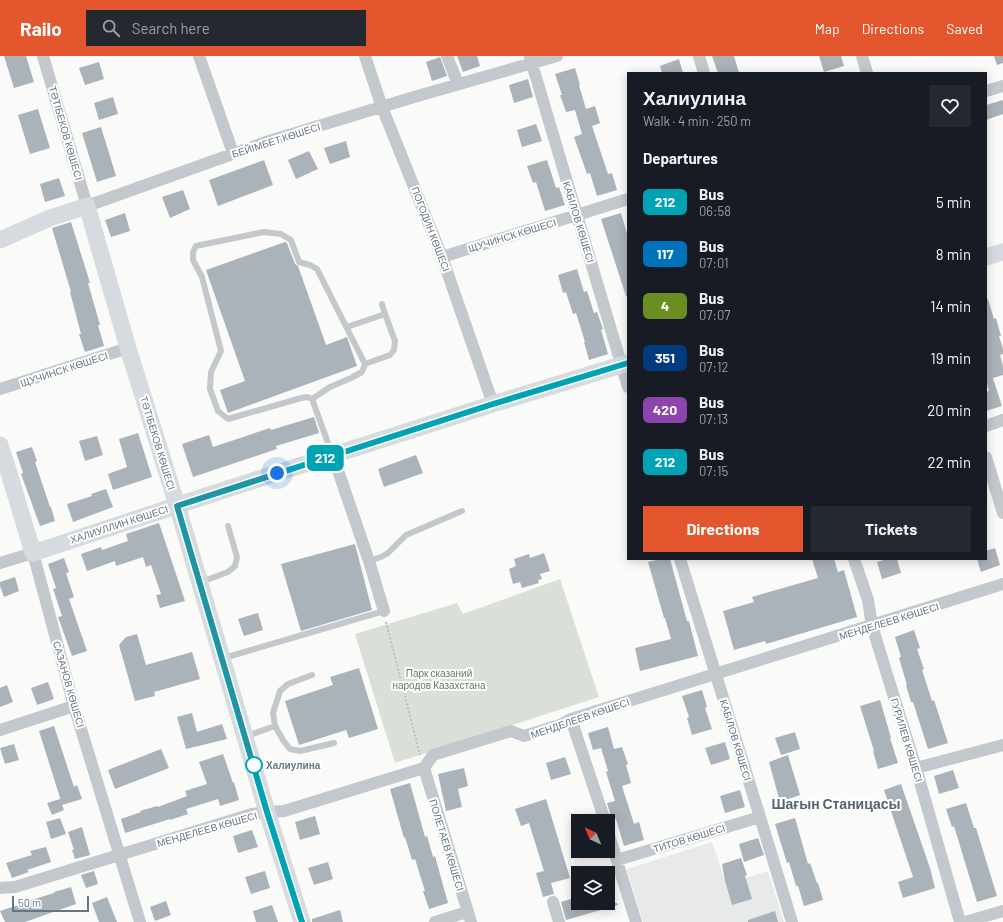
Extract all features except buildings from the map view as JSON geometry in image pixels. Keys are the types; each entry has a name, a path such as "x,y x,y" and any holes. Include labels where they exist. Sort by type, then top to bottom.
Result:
{"main road":[{"name":"БЕЙІМБЕТ КӨШЕСІ","path":"0,240 50,218 87,206"},
{"name":"ТӘТІБЕКОВ КӨШЕСІ","path":"87,206 267,812 302,922"},
{"path":"987,257 1003,252"},
{"name":"ХАЛИУЛЛИН КӨШЕСІ","path":"33,553 493,404 625,364"},
{"name":"САЗАНОВ КӨШЕСІ","path":"0,445 33,553"}],"street":[{"name":"ТӘТІБЕКОВ КӨШЕСІ","path":"43,56 87,206"},
{"path":"199,56 233,153"},
{"name":"ПОГОДИН КӨШЕСІ","path":"365,56 382,107 442,256 493,404"},
{"path":"447,56 458,84"},
{"name":"БЕЙІМБЕТ КӨШЕСІ","path":"87,206 270,141 458,84 530,60 557,56"},
{"path":"699,56 704,72"},
{"path":"862,56 867,72"},
{"name":"КАБІЛОВ КӨШЕСІ","path":"530,60 576,214 625,364 627,379"},
{"path":"987,91 1003,86"},
{"name":"ЩУЧИНСК КӨШЕСІ","path":"442,256 627,199"},
{"name":"ЩУЧИНСК КӨШЕСІ","path":"0,389 128,348"},
{"path":"987,426 1003,420"},
{"path":"333,456 369,561 384,612"},
{"path":"987,460 1003,513"},
{"name":"ХАЛИУЛЛИН КӨШЕСІ","path":"0,563 33,553"},
{"name":"САЗАНОВ КӨШЕСІ","path":"33,553 74,706 140,922"},
{"name":"КАБІЛОВ КӨШЕСІ","path":"680,560 792,922"},
{"name":"ГУРИЛЕВ КӨШЕСІ","path":"854,560 868,600 872,626 916,768 960,922"},
{"name":"МЕНДЕЛЕЕВ КӨШЕСІ","path":"0,888 15,887 252,814 284,811 424,768 433,755 511,730 524,736 560,725 571,719 715,673 872,626 1003,584"},
{"path":"0,730 74,706"},
{"path":"571,719 603,814"},
{"path":"916,768 1003,744"},
{"name":"ПОЛЕТАЕВ КӨШЕСІ","path":"424,768 469,917"},
{"name":"ТИТОВ КӨШЕСІ","path":"617,860 760,816"},
{"path":"615,854 636,922"},
{"path":"553,902 559,922"},
{"path":"965,922 1003,911"},
{"path":"435,922 469,917"}],"lane":[{"path":"264,232 281,234 291,240 299,262 317,269 365,364 362,372 330,387 312,399 307,397 301,398 228,418 218,411 210,390 211,372 221,351 202,277 193,260 193,252 196,246 264,232"},
{"path":"365,364 390,355 394,350 395,341 382,304"},
{"path":"347,327 385,314"},
{"path":"312,399 333,456"},
{"path":"369,561 388,553 406,535 462,510"},
{"path":"199,582 228,572 235,566 237,557 228,526"},
{"path":"222,659 384,612"},
{"path":"312,675 288,684 280,691 273,713 275,726 290,749 300,751 334,743"},
{"path":"245,736 275,726"}],"path":[{"path":"384,612 424,768"}],"shaded area":[{"path":"712,842 726,884 768,871 784,922 643,922 627,869"}],"green space":[{"name":"Парк сказаний народов Казахстана","path":"560,579 599,697 395,763 355,634 457,603 463,614"}],"bus line":[{"name":"212","path":"302,922 267,812 177,506 493,404 627,363"}],"place":[{"name":"Халиулина","path":"254,765"}],"district":[{"name":"Шағын Станицасы","path":"836,803"}],"route":[{"path":"254,765 177,506 277,473"}]}
